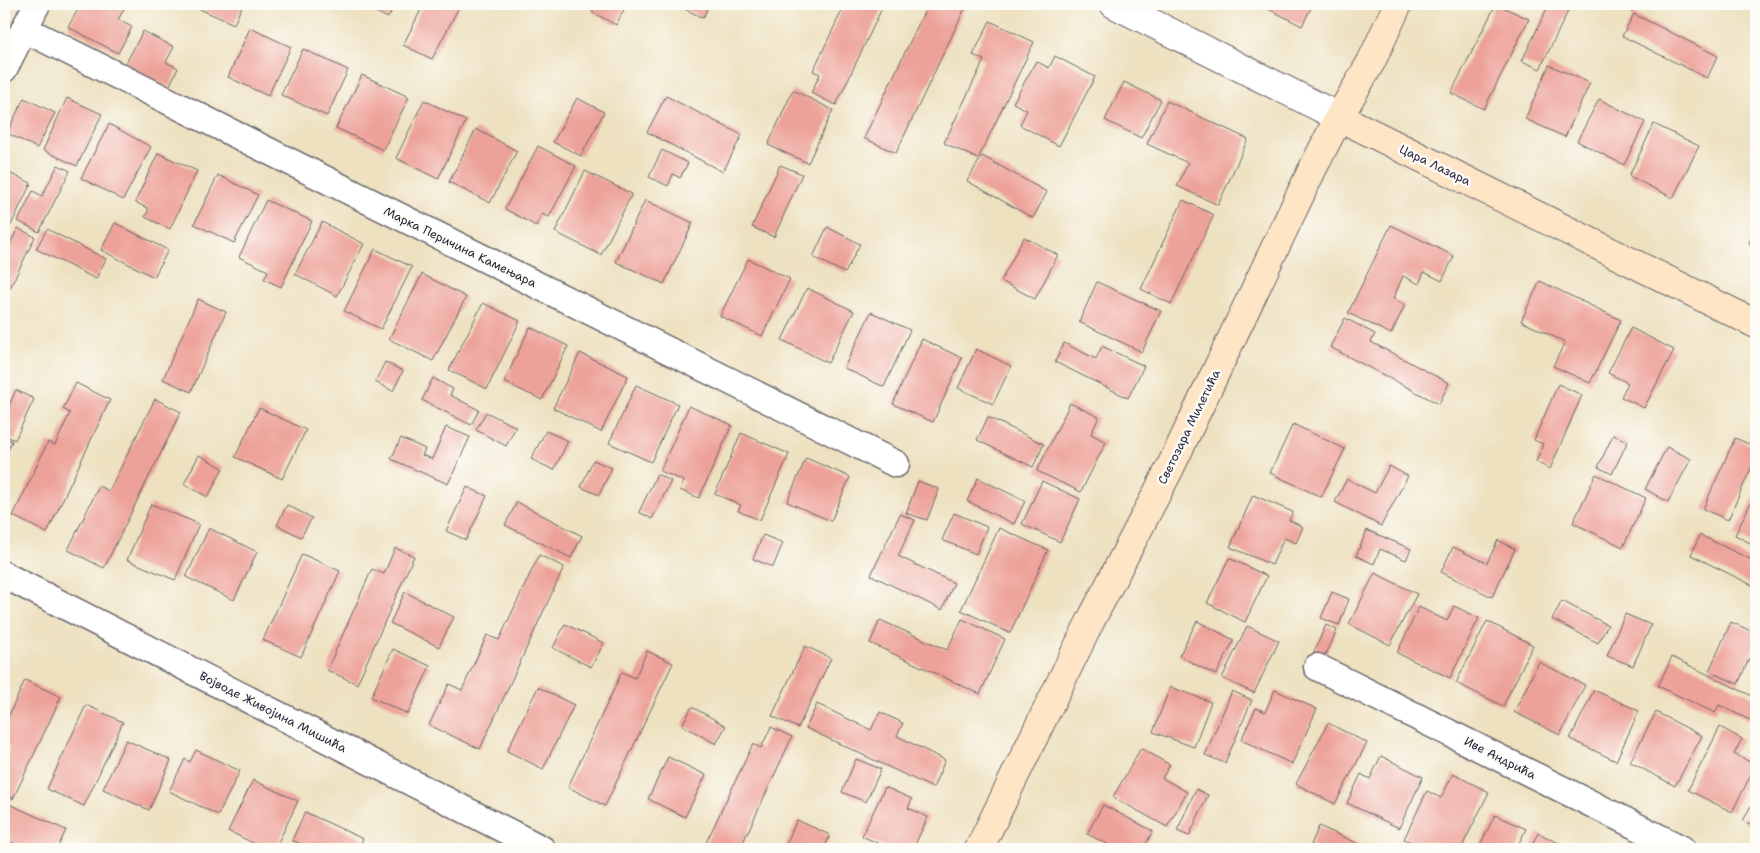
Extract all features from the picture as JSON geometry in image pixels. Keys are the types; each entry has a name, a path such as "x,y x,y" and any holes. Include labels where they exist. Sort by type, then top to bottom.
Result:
{"main road":[{"name":"Светозара Милетића","path":"979,849 1090,620 1169,470 1338,117 1371,62 1398,4"},
{"name":"Цара Лазара","path":"1338,117 1756,324"}],"street":[{"path":"4,69 37,4"},
{"name":"Цара Лазара","path":"1114,4 1338,117"},
{"name":"Марка Перичина Камењара","path":"24,29 896,464"},
{"name":"Војводе Живојина Мишића","path":"4,575 542,849"},
{"name":"Иве Андрића","path":"1317,667 1682,849"}],"building":[{"path":"81,4 126,5 118,20 132,27 118,53 68,27"},
{"path":"188,4 243,4 234,24"},
{"path":"367,4 395,4 388,18 366,7"},
{"path":"424,4 453,4 459,7 432,59 403,45"},
{"path":"596,4 627,4 616,25 592,12"},
{"path":"684,4 709,4 703,18 683,8"},
{"path":"845,4 884,4 836,105 811,93 820,74 813,71"},
{"path":"928,4 967,4 896,153 864,138"},
{"path":"1259,4 1313,4 1302,26"},
{"path":"1496,4 1529,19 1484,109 1451,93"},
{"path":"1549,4 1571,5 1540,69 1522,61"},
{"path":"1616,4 1636,4 1632,12"},
{"path":"1634,14 1718,56 1707,78 1622,36"},
{"path":"990,21 1034,42 978,159 944,143 984,60 973,55"},
{"path":"250,28 291,47 268,96 228,77"},
{"path":"143,31 174,47 166,62 178,68 169,87 125,65"},
{"path":"303,49 348,70 327,116 281,95"},
{"path":"1055,56 1095,77 1059,146 1020,125 1027,110 1013,103 1036,61 1049,68"},
{"path":"1549,65 1590,83 1565,137 1525,119"},
{"path":"362,75 409,97 383,150 336,128"},
{"path":"1124,82 1161,100 1141,138 1105,120"},
{"path":"793,90 833,110 808,163 768,145"},
{"path":"666,96 742,135 723,172 647,132"},
{"path":"24,98 55,113 37,148 7,133"},
{"path":"67,98 102,114 77,166 43,150"},
{"path":"577,98 604,112 581,156 553,142"},
{"path":"1599,99 1645,122 1624,165 1577,141"},
{"path":"424,100 466,121 438,179 396,158"},
{"path":"1167,101 1248,139 1218,205 1177,186 1188,163 1147,144"},
{"path":"109,124 151,147 123,200 81,178"},
{"path":"1654,124 1699,146 1673,198 1629,176"},
{"path":"476,129 517,151 490,203 449,182"},
{"path":"538,146 576,166 549,217 542,214 536,226 505,209"},
{"path":"662,150 688,163 680,178 673,174 668,186 649,177"},
{"path":"158,153 197,171 170,229 145,217 149,209 135,202"},
{"path":"982,156 1047,192 1033,218 967,181"},
{"path":"58,165 70,171 39,232 18,221 33,191 42,196"},
{"path":"780,165 802,174 774,237 752,227"},
{"path":"4,171 31,183 11,225 4,221"},
{"path":"585,171 632,194 601,255 555,232"},
{"path":"218,175 258,195 234,243 194,224"},
{"path":"266,200 312,221 281,287 264,279 268,271 239,257"},
{"path":"645,200 693,223 664,284 616,262"},
{"path":"1183,200 1214,215 1171,304 1141,289"},
{"path":"322,222 364,244 337,296 295,274"},
{"path":"115,223 168,250 154,277 101,250"},
{"path":"1391,225 1454,256 1442,281 1424,272 1419,284 1403,276 1393,299 1405,305 1391,334 1348,313"},
{"path":"827,227 860,244 845,273 813,257"},
{"path":"18,228 35,237 10,288 4,284 4,255"},
{"path":"1756,228 1756,246 1749,243"},
{"path":"47,229 106,259 96,279 36,249"},
{"path":"1024,237 1058,255 1035,299 1001,281"},
{"path":"375,249 412,267 381,329 344,311"},
{"path":"748,259 790,279 762,336 720,316"},
{"path":"422,274 466,297 433,361 389,339"},
{"path":"1540,281 1621,320 1590,383 1553,366 1565,342 1521,321"},
{"path":"1097,282 1161,311 1142,352 1079,322"},
{"path":"807,288 854,311 828,363 782,340"},
{"path":"198,299 226,312 191,392 163,379"},
{"path":"483,303 520,321 487,389 449,370"},
{"path":"871,312 910,330 884,387 844,368"},
{"path":"1345,318 1375,334 1371,342 1449,383 1439,404 1330,347"},
{"path":"530,327 568,346 542,400 504,382"},
{"path":"1631,328 1674,350 1644,408 1621,397 1628,383 1608,373"},
{"path":"922,339 962,358 933,422 893,404"},
{"path":"1064,343 1096,359 1102,346 1144,366 1128,398 1055,362"},
{"path":"976,349 1011,366 993,404 958,388"},
{"path":"580,353 628,376 601,432 553,408"},
{"path":"385,362 403,371 393,391 375,382"},
{"path":"433,378 453,389 450,395 479,410 471,425 422,400"},
{"path":"76,383 110,400 47,533 13,516 48,442 55,445 70,413 63,409"},
{"path":"1558,384 1582,395 1550,469 1536,462 1543,444 1534,440"},
{"path":"636,385 678,404 651,462 609,443"},
{"path":"16,390 34,399 15,440 4,435 4,417"},
{"path":"155,399 181,412 104,568 68,550 99,486 109,491"},
{"path":"1070,403 1099,417 1091,434 1106,442 1081,492 1037,471"},
{"path":"689,406 732,425 699,498 680,490 684,481 660,471"},
{"path":"259,408 306,430 282,479 235,457"},
{"path":"486,412 516,427 506,446 476,430"},
{"path":"988,417 1044,444 1033,467 977,440"},
{"path":"1293,424 1345,449 1321,497 1270,473"},
{"path":"446,427 470,437 448,484 391,459 401,438 425,449 422,455 432,459"},
{"path":"546,431 568,441 554,470 531,459"},
{"path":"741,433 789,454 760,520 738,511 741,505 715,494"},
{"path":"1613,435 1628,441 1612,474 1598,467"},
{"path":"4,437 12,441 4,460"},
{"path":"1735,438 1756,447 1756,457 1728,520 1703,509"},
{"path":"1667,447 1691,459 1668,502 1645,489"},
{"path":"199,455 223,468 208,497 184,484"},
{"path":"806,458 850,477 831,521 787,502"},
{"path":"593,460 612,468 599,495 581,487"},
{"path":"1389,466 1408,476 1381,526 1335,502 1347,479 1375,493"},
{"path":"657,474 671,481 652,519 639,512"},
{"path":"1596,474 1646,498 1623,547 1573,523"},
{"path":"978,478 1025,501 1014,524 967,501"},
{"path":"918,481 939,489 927,520 906,513"},
{"path":"1042,481 1080,499 1060,542 1022,524"},
{"path":"467,487 487,496 466,540 446,531"},
{"path":"1756,492 1756,546 1735,535"},
{"path":"1253,495 1293,512 1289,520 1303,527 1296,543 1284,538 1272,565 1230,547"},
{"path":"517,502 582,536 571,558 505,525"},
{"path":"151,504 199,524 175,580 127,560"},
{"path":"287,505 312,518 301,537 277,525"},
{"path":"954,513 987,527 976,554 942,540"},
{"path":"900,514 915,520 898,556 954,583 942,610 871,575"},
{"path":"209,528 257,552 234,600 186,577"},
{"path":"999,528 1048,550 1010,633 961,610"},
{"path":"1367,530 1411,549 1406,560 1380,549 1374,564 1356,556"},
{"path":"763,535 783,543 773,567 753,559"},
{"path":"1700,535 1756,562 1756,587 1691,555"},
{"path":"1498,540 1515,549 1492,597 1441,572 1453,547 1487,563"},
{"path":"395,548 414,556 357,684 327,670 372,569 384,574"},
{"path":"302,554 340,571 301,657 263,640"},
{"path":"539,555 564,567 480,749 429,725 449,684 462,690 487,635 499,640"},
{"path":"1229,558 1267,576 1245,622 1207,603"},
{"path":"1375,573 1417,594 1390,645 1349,624"},
{"path":"405,592 454,617 439,647 390,623"},
{"path":"1332,592 1349,599 1339,625 1321,618"},
{"path":"1562,601 1608,625 1598,643 1552,619"},
{"path":"1454,606 1479,618 1450,678 1397,653 1419,607 1447,621"},
{"path":"1625,614 1651,625 1633,666 1607,656"},
{"path":"962,619 1005,639 980,694 870,643 880,620 947,650"},
{"path":"1197,621 1234,640 1216,675 1179,656"},
{"path":"1487,621 1533,645 1503,706 1456,683"},
{"path":"1731,622 1756,633 1756,643 1738,684 1709,671"},
{"path":"565,624 604,643 591,667 553,648"},
{"path":"1326,625 1337,630 1324,659 1313,654"},
{"path":"1247,626 1279,641 1254,693 1222,678"},
{"path":"805,646 831,658 798,728 772,716"},
{"path":"393,649 430,666 408,714 371,697"},
{"path":"647,651 673,663 605,806 568,787 622,672 635,678"},
{"path":"1672,657 1756,698 1756,723 1719,705 1715,713 1658,686"},
{"path":"1539,662 1585,685 1560,735 1514,712"},
{"path":"25,680 61,697 13,799 4,794 4,761 10,747 4,744 4,726"},
{"path":"538,687 574,705 543,769 507,751"},
{"path":"1170,687 1211,702 1194,747 1153,732"},
{"path":"1275,690 1317,709 1292,764 1241,740 1256,708 1265,712"},
{"path":"1594,690 1639,711 1616,761 1570,739"},
{"path":"1232,691 1252,700 1225,763 1205,755"},
{"path":"817,704 871,730 880,712 903,723 897,736 945,760 933,788 806,728"},
{"path":"86,705 123,722 84,806 47,789"},
{"path":"692,707 726,726 716,744 682,725"},
{"path":"1656,712 1702,736 1675,786 1630,762"},
{"path":"1328,723 1367,743 1335,804 1296,784"},
{"path":"771,727 792,737 740,849 703,849 753,744 761,748"},
{"path":"1720,727 1742,739 1734,754 1756,765 1732,812 1688,790"},
{"path":"126,740 171,760 149,810 103,789"},
{"path":"1141,748 1170,765 1162,778 1187,792 1167,827 1113,797"},
{"path":"196,750 240,771 218,815 169,791 185,759 190,762"},
{"path":"1381,756 1423,777 1399,828 1347,803 1361,774 1370,779"},
{"path":"668,757 706,775 685,817 648,799"},
{"path":"856,759 881,769 866,802 842,792"},
{"path":"1453,774 1489,792 1461,849 1426,849 1404,839 1427,791 1441,798"},
{"path":"253,780 298,801 275,849 266,849 228,831"},
{"path":"885,787 912,799 908,808 928,817 913,849 890,849 862,836"},
{"path":"1196,789 1208,795 1189,836 1177,831"},
{"path":"1756,796 1756,828 1743,821"},
{"path":"9,804 66,830 57,849 26,849 4,839 4,815"},
{"path":"1103,805 1153,831 1143,849 1117,849 1087,834"},
{"path":"305,812 363,839 358,849 309,849 292,840"},
{"path":"1495,815 1526,829 1516,849 1478,849"},
{"path":"797,820 830,835 824,849 784,849"},
{"path":"1319,826 1370,849 1320,849 1311,845"},
{"path":"1538,833 1571,849 1530,849"}]}
